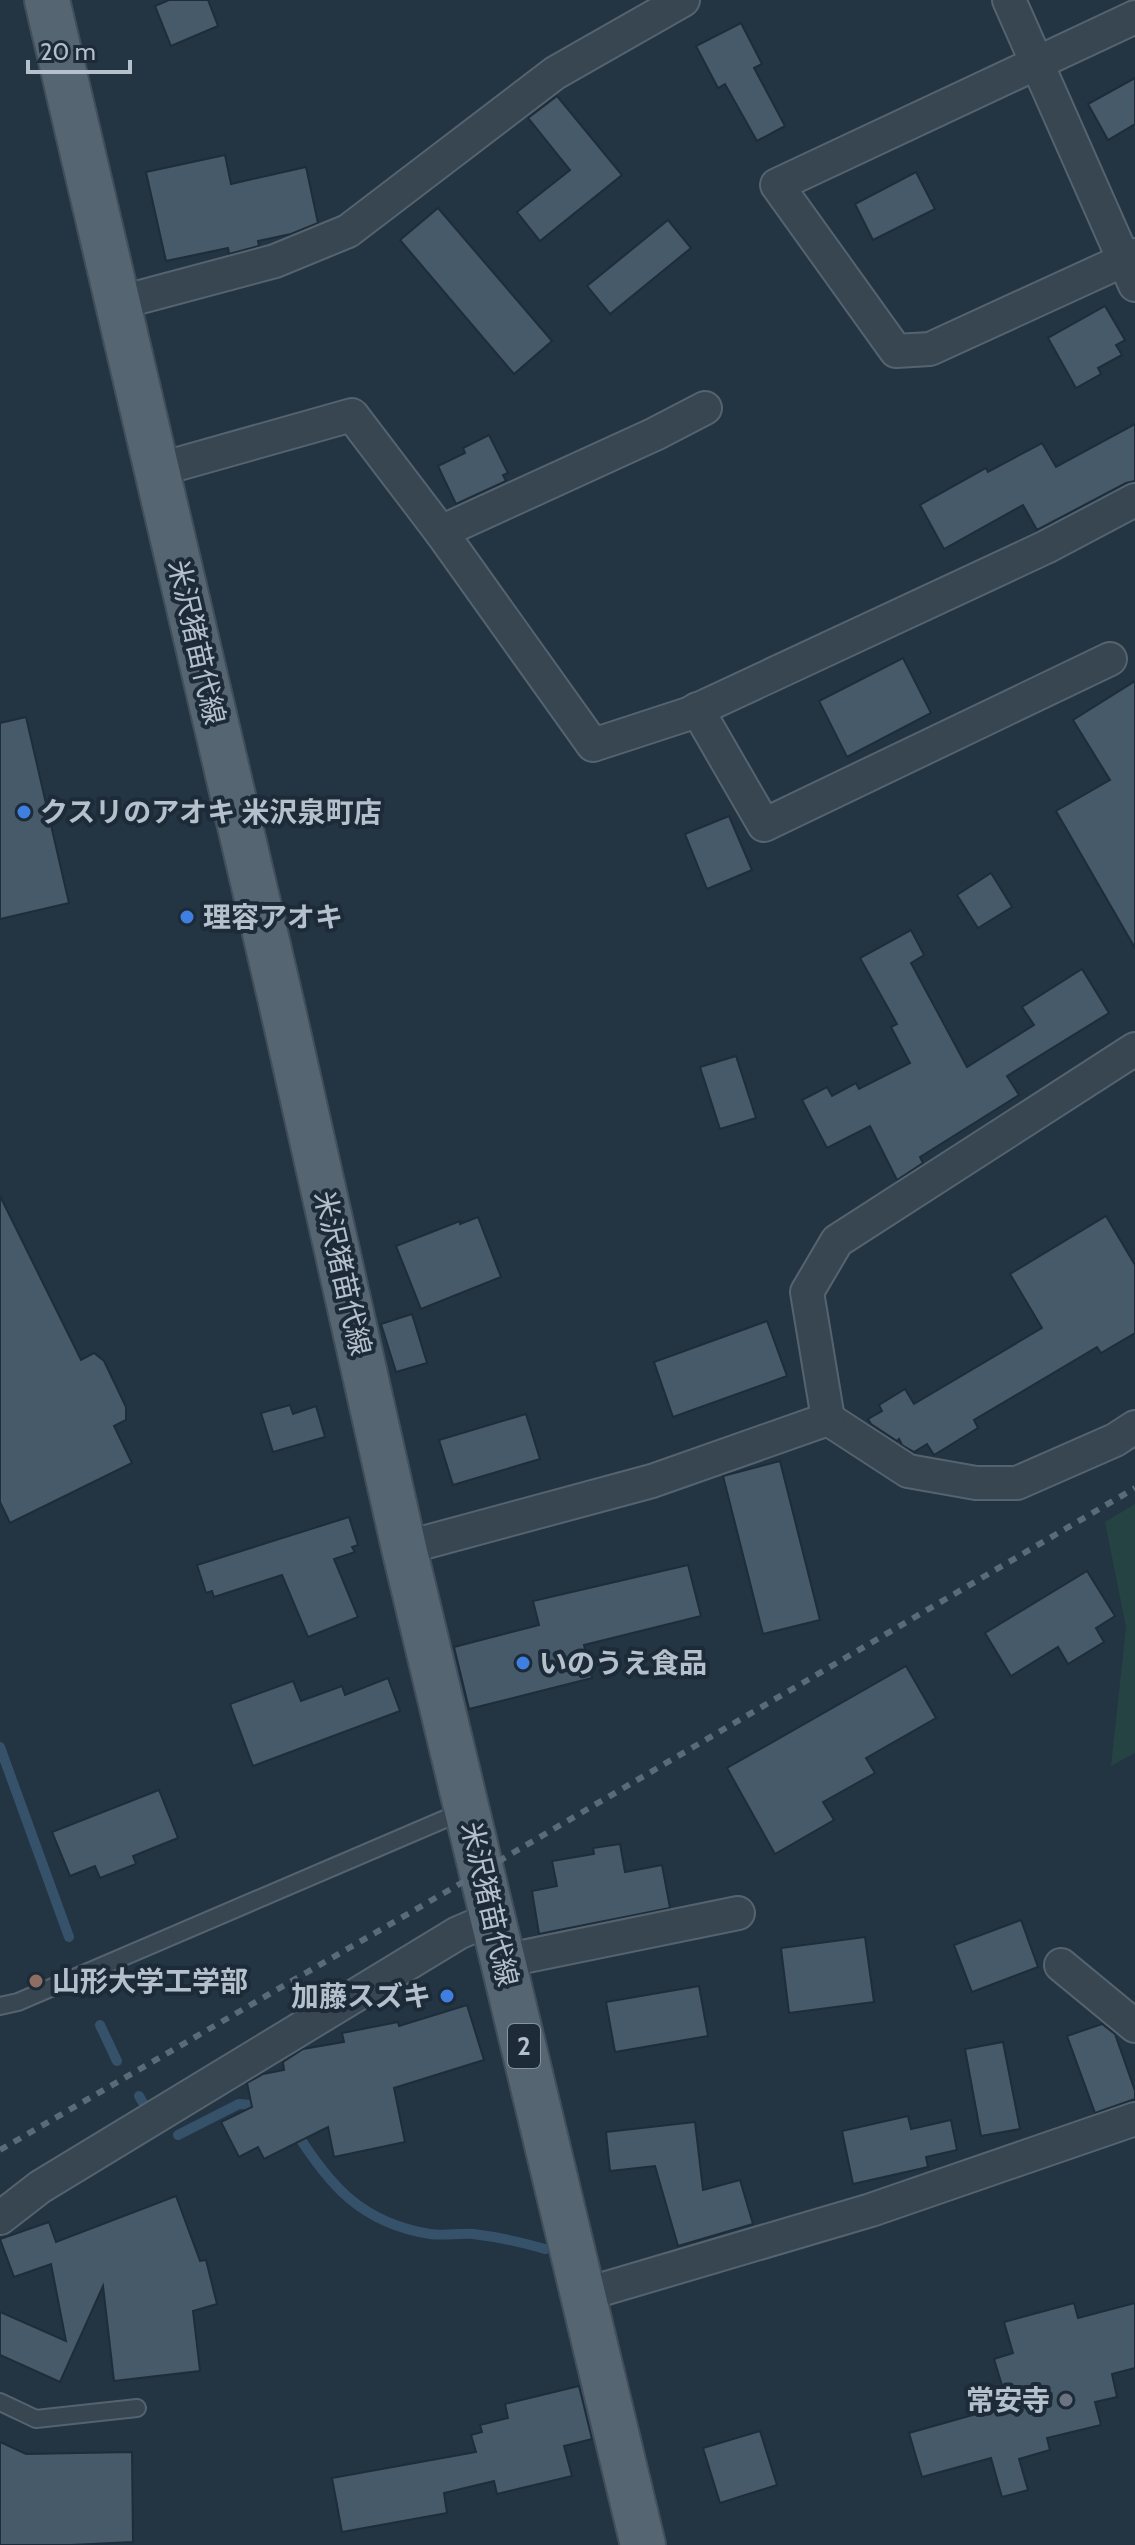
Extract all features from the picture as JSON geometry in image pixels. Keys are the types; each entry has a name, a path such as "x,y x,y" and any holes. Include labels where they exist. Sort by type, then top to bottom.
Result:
{"main road":[{"name":"米沢猪苗代線","path":"47,0 280,997 404,1548 643,2545"}],"street":[{"path":"118,303 275,261 348,231 555,73 683,0"},
{"path":"1009,0 1036,65 1131,267 930,349 896,351 777,185 1036,65 1135,17"},
{"path":"441,532 705,408"},
{"path":"157,470 352,415 441,532 593,745 697,709 1046,547 1135,500"},
{"path":"697,709 764,825 1110,659"},
{"path":"1135,1049 837,1241 807,1292 828,1419 908,1471 976,1483 1017,1483 1115,1440 1135,1427"},
{"path":"404,1548 652,1481 828,1419"},
{"path":"503,1961 738,1913"},
{"path":"0,2218 40,2187 222,2075 458,1933 493,1918"},
{"path":"1061,1965 1135,2026"},
{"path":"583,2295 871,2210 1135,2119"}],"lane":[{"path":"0,2006 18,2002 467,1809"},
{"path":"0,2402 36,2419 137,2408"}],"green space":[{"path":"1135,1504 1135,1753 1111,1766 1126,1627 1105,1522"}],"building":[{"path":"169,0 208,0 218,26 171,46 155,6"},
{"path":"741,23 762,64 754,68 785,126 757,141 725,84 718,88 696,46"},
{"path":"1135,78 1135,124 1108,140 1088,104"},
{"path":"557,96 622,175 540,241 517,212 570,170 528,118"},
{"path":"225,155 231,184 306,167 318,223 291,234 258,241 259,246 229,254 228,248 166,261 146,172"},
{"path":"916,172 935,209 873,240 855,204"},
{"path":"438,208 552,341 514,374 400,240"},
{"path":"668,220 691,248 610,314 587,286"},
{"path":"1105,306 1125,340 1116,345 1122,355 1098,368 1101,374 1076,388 1048,338"},
{"path":"1135,424 1135,481 1037,530 1023,505 944,549 920,505 986,468 988,472 1042,443 1056,467"},
{"path":"489,435 508,473 503,475 506,481 456,504 438,466 465,453 463,448"},
{"path":"903,658 931,713 847,757 819,701"},
{"path":"1135,681 1135,948 1056,811 1110,780 1073,720"},
{"name":"クスリのアオキ 米沢泉町店","path":"26,717 69,903 0,919 0,723"},
{"path":"729,816 752,870 707,889 685,834"},
{"path":"991,873 1012,907 978,928 957,895"},
{"path":"911,930 924,955 911,963 967,1067 1034,1025 1022,1007 1082,969 1109,1013 1007,1076 1019,1095 920,1157 923,1163 897,1180 870,1126 827,1148 802,1100 827,1087 832,1096 856,1083 859,1089 910,1063 891,1027 897,1024 860,958"},
{"path":"736,1056 756,1118 720,1129 700,1067"},
{"path":"0,1196 81,1360 94,1353 104,1361 126,1407 126,1420 114,1426 132,1463 10,1523 0,1502"},
{"path":"1106,1216 1135,1265 1135,1333 1101,1353 1097,1347 974,1420 978,1428 934,1455 927,1444 914,1452 902,1445 899,1439 897,1441 871,1424 868,1419 882,1411 879,1405 905,1389 914,1404 1042,1328 1010,1274"},
{"path":"478,1217 501,1277 421,1309 396,1246"},
{"path":"412,1314 427,1363 396,1372 381,1324"},
{"path":"767,1321 787,1376 673,1417 654,1362"},
{"path":"290,1405 293,1414 316,1406 325,1437 273,1452 261,1413"},
{"path":"526,1414 540,1459 453,1485 439,1440"},
{"path":"780,1461 820,1620 763,1634 723,1476"},
{"path":"349,1517 358,1545 352,1547 355,1552 334,1559 358,1617 308,1637 282,1575 214,1597 212,1591 206,1593 197,1565"},
{"path":"688,1565 701,1616 584,1645 592,1678 469,1709 454,1647 539,1625 533,1601"},
{"path":"1087,1571 1115,1616 1096,1628 1104,1642 1068,1664 1058,1647 1011,1676 985,1633"},
{"path":"906,1666 936,1718 866,1758 875,1773 823,1802 834,1820 775,1854 727,1768"},
{"path":"388,1678 400,1711 253,1766 230,1704 293,1681 301,1701 342,1686 345,1695"},
{"path":"159,1790 178,1838 133,1856 136,1864 100,1878 95,1866 70,1876 52,1832"},
{"path":"620,1844 625,1872 662,1865 670,1908 539,1934 532,1891 557,1886 552,1861 594,1854 593,1848"},
{"path":"1021,1920 1038,1967 972,1992 954,1945"},
{"path":"865,1937 874,2002 789,2013 781,1948"},
{"path":"699,1986 708,2036 615,2052 606,2002"},
{"path":"467,2005 484,2060 394,2088 405,2142 334,2157 328,2127 264,2159 258,2147 239,2157 221,2122 252,2107 247,2083 263,2074 284,2070 283,2062 303,2049 344,2042 342,2033 398,2022 399,2026"},
{"path":"1102,2024 1115,2034 1135,2099 1095,2113 1067,2036"},
{"path":"1003,2042 1020,2129 981,2136 965,2049"},
{"path":"908,2116 911,2129 951,2120 957,2150 926,2157 928,2167 853,2184 842,2131"},
{"path":"695,2122 703,2190 740,2180 753,2224 678,2246 655,2166 610,2171 606,2132"},
{"path":"176,2196 200,2261 206,2260 217,2304 193,2311 200,2371 114,2381 103,2286 60,2382 0,2355 0,2312 66,2341 51,2264 14,2277 0,2239 49,2222 56,2242"},
{"name":"常安寺","path":"1074,2303 1078,2318 1135,2303 1135,2368 1112,2374 1117,2397 1095,2402 1101,2425 1047,2438 1050,2450 1019,2459 1028,2490 1002,2497 991,2458 922,2477 909,2433 1008,2405 994,2359 1013,2353 1004,2322"},
{"path":"579,2386 592,2439 564,2446 572,2476 497,2494 494,2481 444,2493 447,2513 342,2532 332,2478 476,2452 471,2435 482,2432 480,2425 508,2418 505,2404"},
{"path":"760,2431 777,2485 720,2503 703,2448"},
{"path":"0,2442 26,2454 132,2452 133,2542 0,2545"}],"waterway":[{"path":"0,1747 69,1937"},
{"path":"100,2025 117,2061"},
{"path":"139,2096 145,2106"},
{"path":"178,2135 239,2104 265,2106"},
{"path":"294,2129 334,2184 366,2211 385,2221 430,2234 473,2234 545,2249"}],"railway":[{"path":"0,2150 1135,1488"}],"place":[{"name":"クスリのアオキ 米沢泉町店","path":"24,812"},
{"name":"理容アオキ","path":"187,917"},
{"name":"いのうえ食品","path":"523,1663"},
{"name":"山形大学工学部","path":"36,1981"},
{"name":"加藤スズキ","path":"447,1996"},
{"name":"常安寺","path":"1066,2400"}]}
